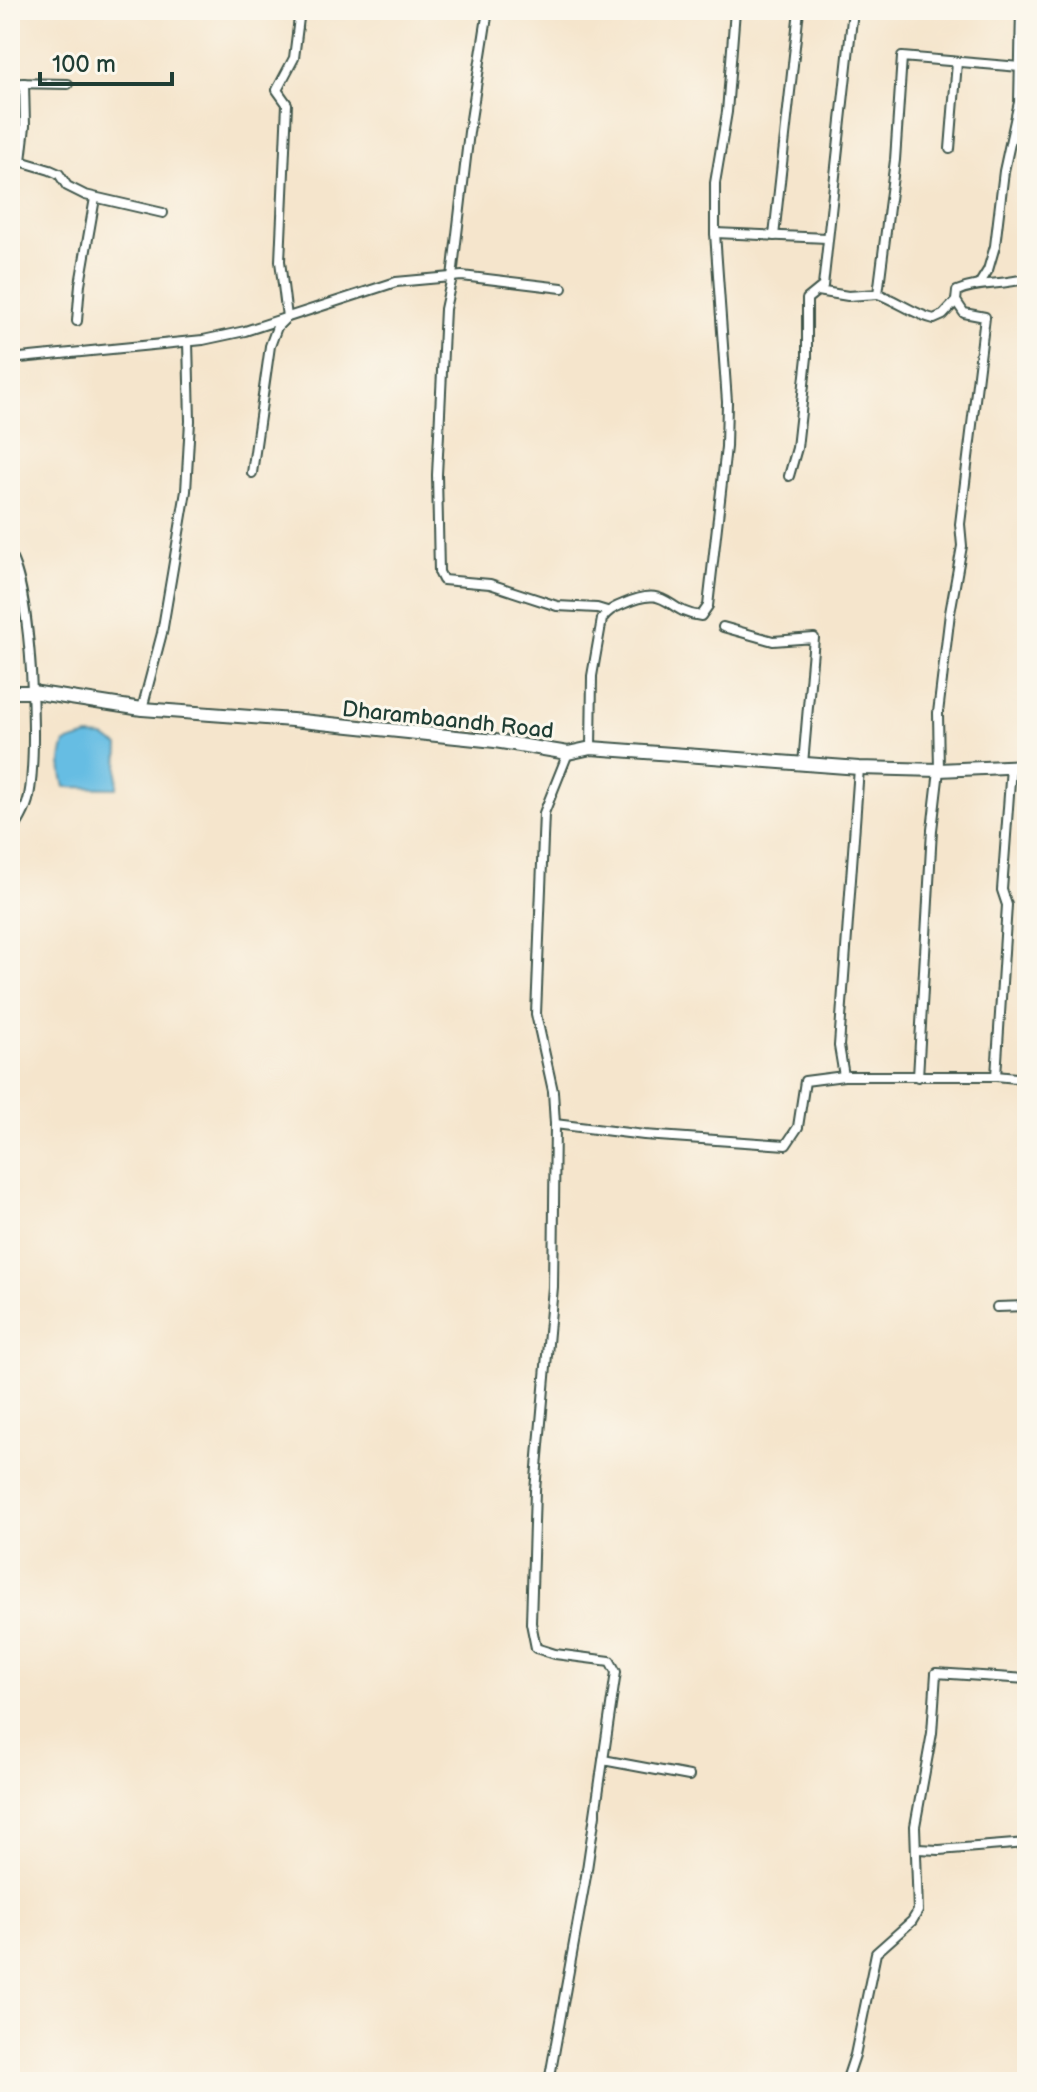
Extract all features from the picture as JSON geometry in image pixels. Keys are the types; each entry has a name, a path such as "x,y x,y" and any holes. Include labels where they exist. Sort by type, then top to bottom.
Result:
{"main road":[{"name":"Dharambaandh Road","path":"10,692 32,692 142,709 292,720 495,741 568,753 591,748 859,768 939,770 1027,766"}],"street":[{"path":"287,317 280,261 287,104 277,90 294,58 300,10"},
{"path":"488,10 445,309 437,475 439,572 443,580 490,584 557,606 607,611"},
{"path":"591,748 592,676 602,619 607,611 641,596 652,595 694,615 701,616 708,606 726,447 727,402 715,233 715,183 727,112 735,10"},
{"path":"774,236 799,10"},
{"path":"789,476 797,448 807,357 807,299 823,286 853,10"},
{"path":"980,283 988,270 999,230 1004,171 1019,102 1021,10"},
{"path":"878,294 895,160 902,57 1020,67"},
{"path":"950,149 957,62"},
{"path":"10,83 68,84"},
{"path":"21,161 25,126 24,83"},
{"path":"10,158 59,174 73,190 95,198 163,213"},
{"path":"77,321 95,198"},
{"path":"715,233 827,238"},
{"path":"10,359 151,343 188,342 245,331 396,282 452,277 562,288"},
{"path":"818,291 848,296 878,294 934,319 943,315 956,301 957,291 980,283 1004,284 1027,278"},
{"path":"918,1077 931,844 939,770 938,713 962,546 960,524 985,317 964,313 956,301"},
{"path":"252,473 270,346 277,327 287,317"},
{"path":"142,709 162,633 186,491 190,421 188,342"},
{"path":"10,555 25,606 32,692 31,780 26,808 10,835"},
{"path":"723,627 773,641 814,638 803,764"},
{"path":"549,2082 586,1876 616,1672 610,1661 541,1651 536,1648 531,1623 535,1490 553,1287 555,1124 553,1091 536,1014 539,921 544,813 568,753"},
{"path":"996,1076 1007,905 1002,890 1011,767"},
{"path":"844,1076 839,1046 859,768"},
{"path":"555,1124 644,1135 786,1145 798,1127 805,1081 844,1076 996,1076 1027,1079"},
{"path":"997,1307 1027,1306"},
{"path":"846,2082 855,2055 876,1953 912,1921 918,1911 915,1826 932,1733 936,1673 1027,1679"},
{"path":"603,1760 689,1776"},
{"path":"917,1849 1027,1843"}],"water":[{"path":"88,736 104,737 119,746 117,788 65,787 61,765 65,743"}]}
